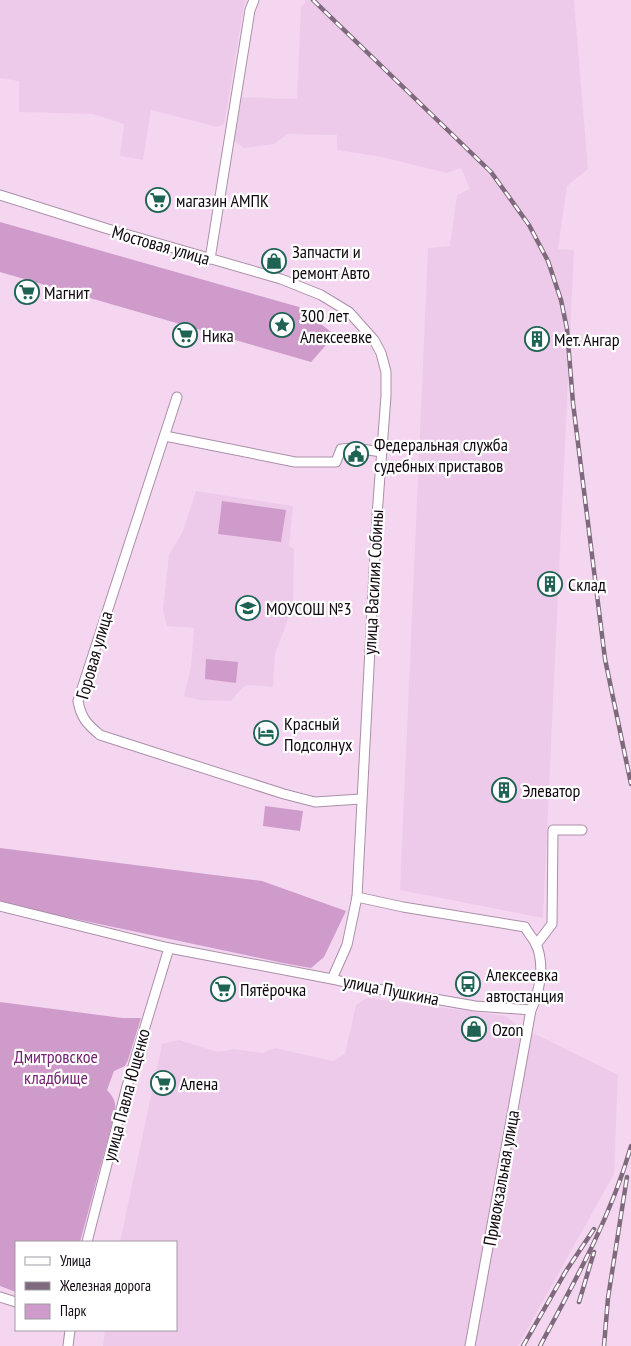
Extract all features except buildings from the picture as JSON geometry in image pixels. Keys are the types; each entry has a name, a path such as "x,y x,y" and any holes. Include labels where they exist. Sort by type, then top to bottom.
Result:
{"street":[{"path":"210,259 250,10 254,0"},
{"name":"Мостовая улица","path":"0,196 281,280 320,295"},
{"name":"улица Василия Собины","path":"320,295 349,312 374,340 381,353 386,372 361,799 358,897 347,945 332,979"},
{"name":"Горовая улица","path":"177,397 78,701 80,714 100,735 284,794 315,802 361,799"},
{"path":"165,436 295,462 336,462 341,449 354,448 382,452"},
{"path":"536,945 552,924 553,830 582,830"},
{"path":"358,897 403,907 525,927 536,945 540,971 537,997 532,1010"},
{"name":"улица Пушкина","path":"0,906 168,948 365,987 475,1006 532,1010"},
{"name":"улица Павла Ющенко","path":"87,1241 127,1086 168,948"},
{"name":"Привокзальная улица","path":"470,1346 532,1010"},
{"path":"0,1297 15,1302"},
{"path":"68,1346 70,1331"}],"shaded area":[{"path":"0,0 245,0 224,124 217,127 151,110 143,160 120,156 124,124 93,114 19,112 19,81 0,78"},
{"name":"Элеватор","path":"304,0 574,0 588,169 567,186 558,249 574,250 543,918 400,890 428,248 450,246 457,195 470,189 461,168 447,173 382,157 337,150 337,135 288,134 274,144 244,148 233,140 237,97 297,99 301,7 306,2"},
{"path":"196,491 293,506 289,546 294,549 293,606 275,654 273,687 248,685 242,688 231,701 198,700 184,696 191,666 194,628 167,626 163,610 169,555 183,531"},
{"path":"367,998 506,1016 517,1025 618,1075 614,1174 518,1346 103,1346 105,1331 178,1331 178,1241 120,1241 162,1044 179,1040 218,1052 234,1049 262,1053 275,1048 333,1061 345,1054 356,1005"}],"green space":[{"path":"0,222 299,307 335,335 311,362 0,272"},
{"path":"222,501 286,510 281,542 218,534"},
{"path":"206,659 238,662 236,683 205,679"},
{"path":"265,806 303,811 300,831 263,826"},
{"path":"0,848 262,881 346,911 324,957 311,968 283,963 0,903"},
{"name":"Дмитровское кладбище","path":"0,1002 122,1018 141,1018 128,1060 125,1066 114,1071 107,1090 114,1100 115,1112 80,1241 15,1241 15,1292 0,1286"}],"railway":[{"path":"313,0 491,172 529,225 548,261 561,300 567,329 573,403 605,659 631,784"},
{"path":"540,1346 603,1223 631,1146"},
{"path":"604,1346 608,1298 627,1177"},
{"path":"523,1346 566,1271 594,1229"},
{"path":"579,1302 594,1252"}],"place":[{"name":"магазин АМПК","path":"158,200"},
{"name":"Запчасти и ремонт Авто","path":"274,261"},
{"name":"Магнит","path":"27,292"},
{"name":"300 лет Алексеевке","path":"282,325"},
{"name":"Ника","path":"185,335"},
{"name":"Мет. Ангар","path":"537,339"},
{"name":"Федеральная служба судебных приставов","path":"356,454"},
{"name":"Склад","path":"550,584"},
{"name":"МОУСОШ №3","path":"248,608"},
{"name":"Красный Подсолнух","path":"266,733"},
{"name":"Элеватор","path":"504,790"},
{"name":"Алексеевка автостанция","path":"468,984"},
{"name":"Пятёрочка","path":"223,989"},
{"name":"Ozon","path":"474,1029"},
{"name":"Алена","path":"163,1083"}]}
